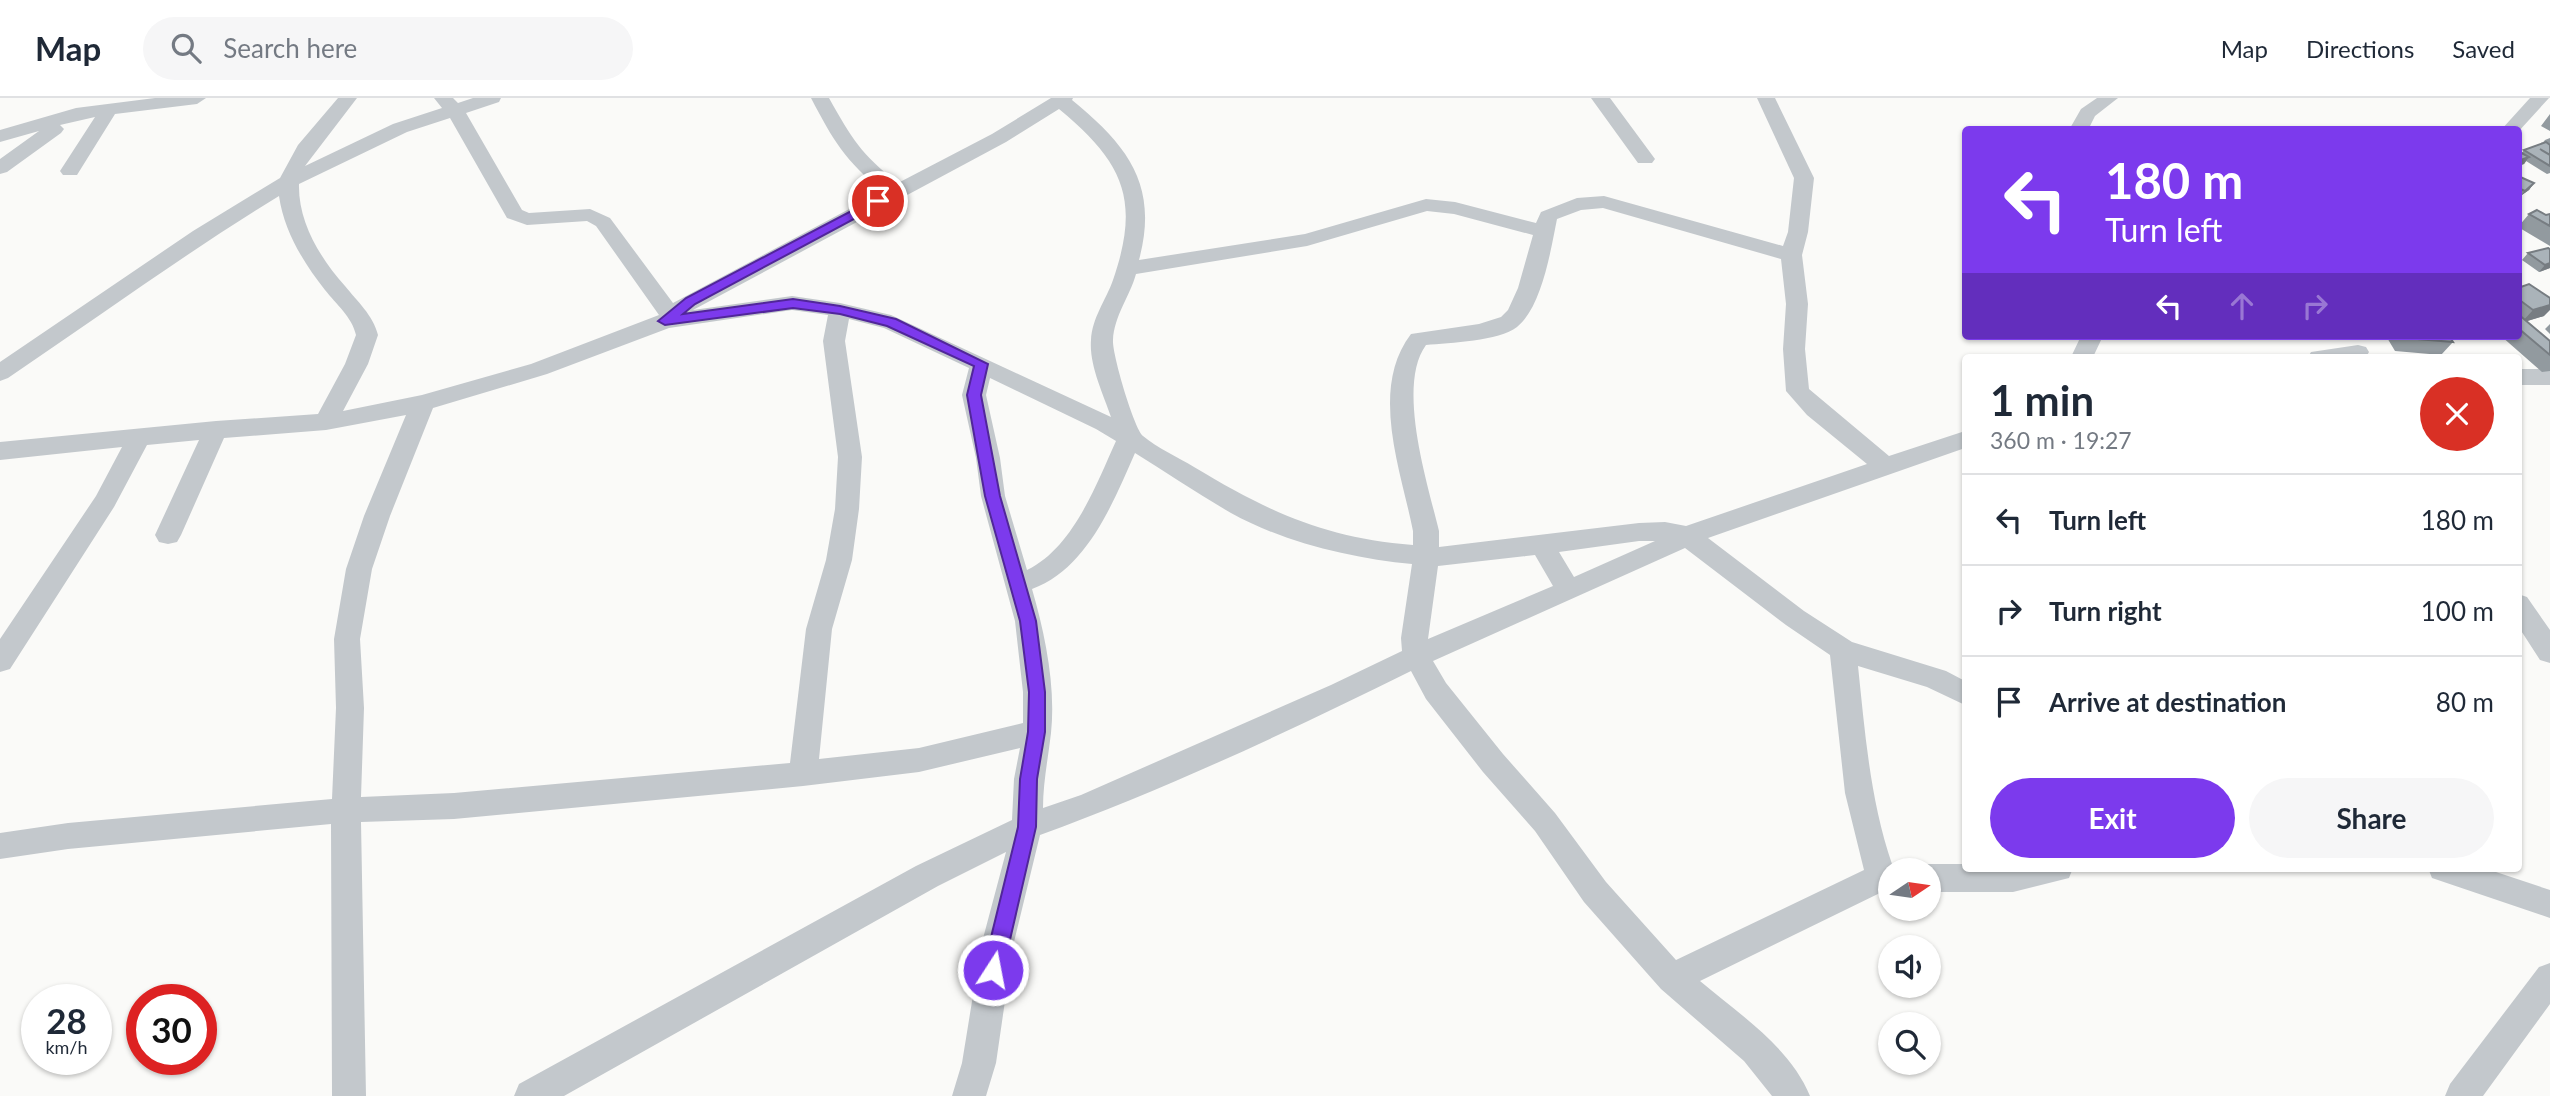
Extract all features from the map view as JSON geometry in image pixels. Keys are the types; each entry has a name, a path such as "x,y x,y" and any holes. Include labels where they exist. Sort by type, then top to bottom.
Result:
{"street":[{"path":"0,136 101,104 197,98"},
{"path":"326,422 364,347 367,332 362,321 327,279 295,226 289,181 306,150 348,98"},
{"path":"0,373 200,235 289,181 448,104 492,98"},
{"path":"820,98 845,144 863,166 896,191"},
{"path":"1600,98 1645,159"},
{"path":"1766,98 1804,178 1798,232 1791,255 1797,304 1794,349 1798,391 1815,409 1886,467"},
{"path":"2080,126 2088,113 2109,98"},
{"path":"2514,126 2540,98"},
{"path":"668,319 691,301 896,191 932,175 1062,99 1122,159 1134,185 1136,216 1126,269 1102,340 1104,361 1130,438 1102,498 1078,536 1046,572 1018,584"},
{"path":"70,172 101,104"},
{"path":"448,104 514,214 527,219 590,215 603,222 668,319"},
{"path":"0,168 76,114"},
{"path":"1791,255 1604,202 1577,204 1548,216 1520,309 1510,321 1486,329 1419,340 1410,351 1402,386 1404,430 1426,531 1426,557 1414,638 1416,656 1436,691 1545,822 1595,892 1672,978 1756,1049 1793,1096"},
{"path":"1126,269 1307,240 1426,205 1455,208 1544,232"},
{"path":"0,451 367,416 423,403 539,369 668,319 793,303 891,322 1130,438 1241,507 1277,524 1369,551 1446,557 1639,532 1665,531 1687,536 1795,618 1843,650 1936,679 1962,692"},
{"path":"803,774 819,629 839,560 847,509 850,457 834,341 840,310"},
{"path":"2333,354 2361,348"},
{"path":"969,1096 979,1063 997,946 1027,827 1029,779 1037,732 1034,659 1028,621 993,496 974,395 982,364"},
{"path":"2522,377 2550,377"},
{"path":"349,1096 350,987 346,810 350,708 347,639 359,569 377,516 423,403"},
{"path":"168,535 216,429"},
{"path":"0,661 105,501 140,436"},
{"path":"531,1096 927,876 1027,827 1103,798 1342,693 1416,656 1569,591 1687,536 1962,440"},
{"path":"1543,546 1569,591"},
{"path":"2522,610 2550,652"},
{"path":"1843,650 1860,799 1869,847 1878,864"},
{"path":"0,846 68,836 163,830 346,810 454,806 803,774 919,760 1037,732"},
{"path":"1941,878 2013,878 2039,872"},
{"path":"2455,872 2550,904"},
{"path":"1672,978 1878,880"},
{"path":"2462,1096 2550,978"}],"building":[{"path":"2546,142 2550,145 2550,166 2524,150"},
{"path":"2522,178 2534,183 2525,191 2522,190"},
{"path":"2537,210 2546,215 2550,214 2550,226 2529,214"},
{"path":"2548,248 2550,263 2545,265 2528,253"},
{"path":"2529,284 2550,298 2550,305 2533,310 2522,302 2522,287"},
{"path":"2522,317 2550,341 2550,355 2522,331"}],"route":[{"path":"878,201 691,301 665,321 793,303 891,322 982,364 974,395 988,458 993,496 1028,621 1037,692 1037,732 1029,779 1027,827 993,970"}]}
